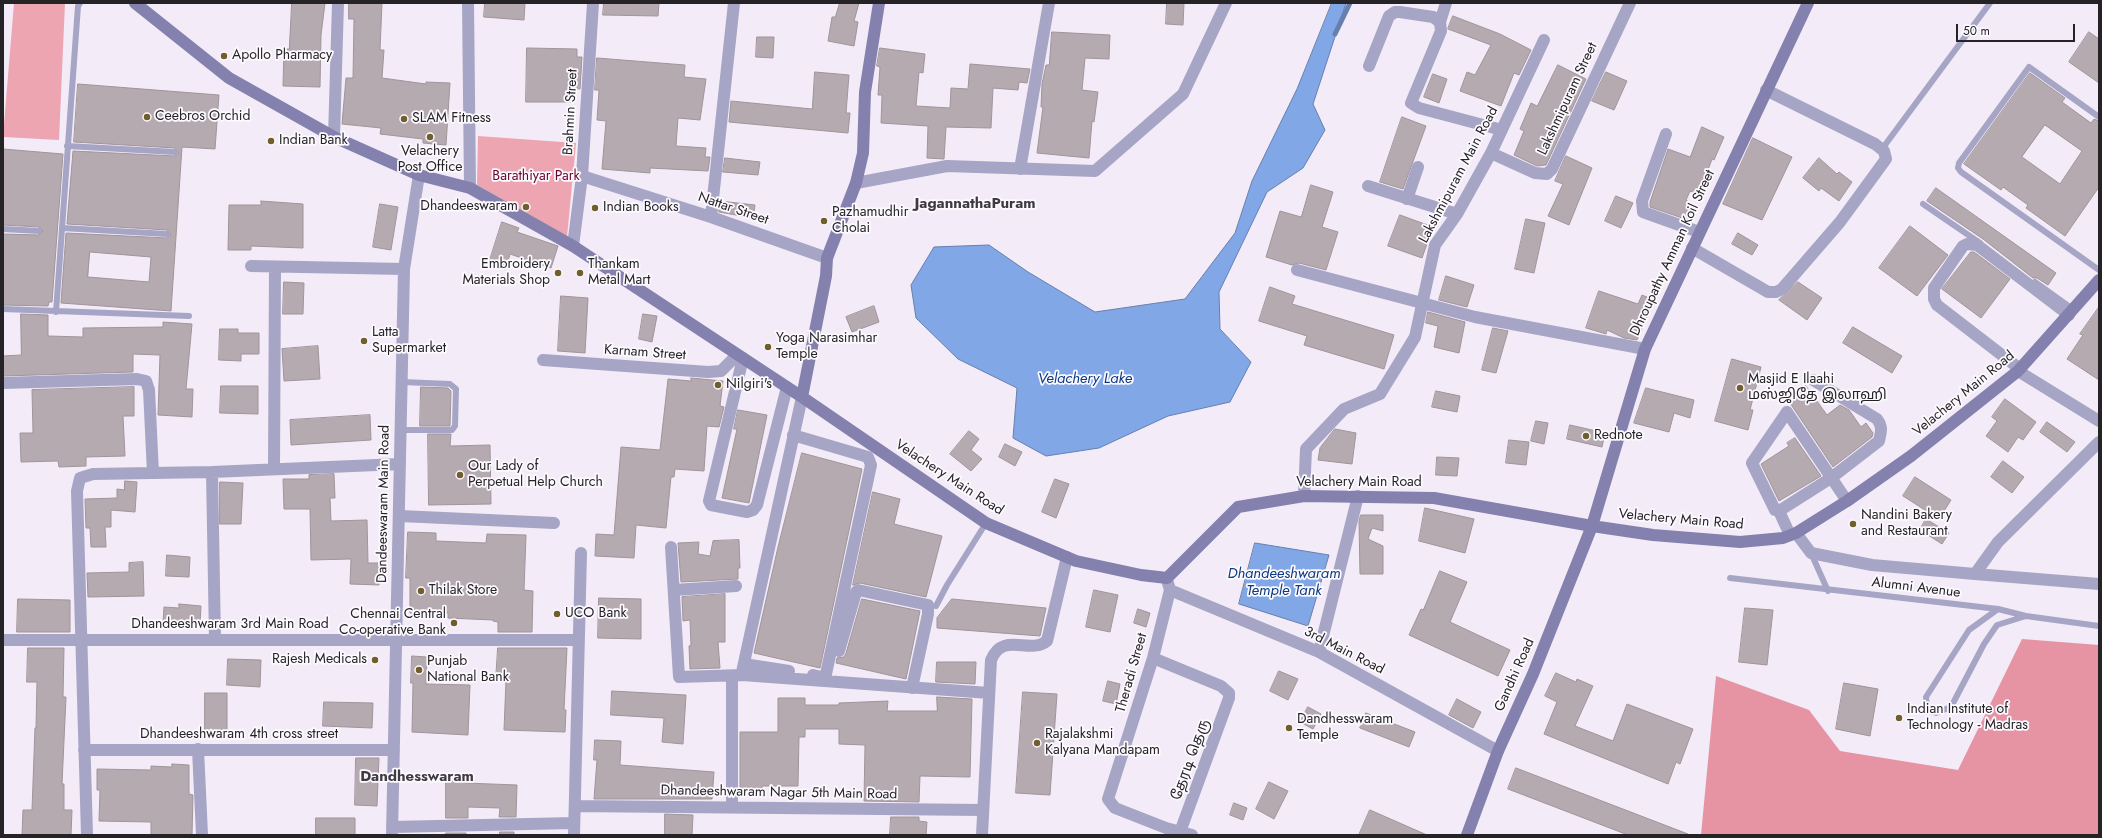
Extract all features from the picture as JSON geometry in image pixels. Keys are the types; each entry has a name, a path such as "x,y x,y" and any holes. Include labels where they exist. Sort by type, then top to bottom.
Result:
{"main road":[{"name":"Velachery Main Road","path":"135,3 229,78 334,137 419,175 470,188 573,246 802,397 986,523 1067,558 1140,575 1167,578 1238,507 1304,496 1434,498 1592,526 1653,535 1740,542 1783,538 1793,534 1847,501 1911,456 2019,370 2099,280"},
{"path":"802,397 826,276 827,258 856,183 863,153 865,92 879,3"},
{"name":"Dhroupathy Amman Koil Street","path":"1592,526 1645,349 1808,3"},
{"name":"Gandhi Road","path":"1466,835 1498,751 1533,674 1592,526"}],"street":[{"path":"334,137 338,3"},
{"path":"468,3 470,188"},
{"name":"Brahmin Street","path":"573,246 582,176 593,3"},
{"path":"711,217 734,3"},
{"path":"1020,170 1049,3"},
{"path":"856,183 947,166 1020,170 1095,171 1183,94 1226,3"},
{"path":"1446,3 1440,22 1441,31 1411,103 1419,108 1502,130"},
{"name":"Lakshmipuram Street","path":"1491,153 1535,172 1547,174 1552,169 1630,3"},
{"path":"1369,66 1386,21 1389,16 1395,12 1433,17 1440,22"},
{"name":"Lakshmipuram Main Road","path":"1304,496 1306,449 1344,409 1380,394 1415,337 1435,245 1457,214 1491,153 1544,40"},
{"path":"1692,248 1768,292 1776,292 1782,289 1840,222 1886,159 1886,155 1882,149 1835,123 1766,90"},
{"path":"1666,134 1642,201 1643,212 1699,232"},
{"path":"1407,199 1418,167"},
{"name":"Dandeeswaram Main Road","path":"392,831 400,516 404,269 419,175"},
{"name":"Nattar Street","path":"582,176 711,217 827,258"},
{"path":"1368,186 1457,214"},
{"path":"2072,312 1977,245 1967,244 1963,246 1934,288 1934,299 1937,304 2019,370 2099,421"},
{"path":"251,266 404,269"},
{"path":"274,469 275,267"},
{"path":"1297,270 1475,317 1645,349"},
{"path":"740,356 709,501 711,505 748,512 753,510 757,505 787,387"},
{"name":"Karnam Street","path":"543,360 708,372 720,371 740,356"},
{"path":"3,383 137,379 146,381 149,390 153,473"},
{"path":"1779,511 1831,478 1879,441 1882,429 1877,419 1813,380"},
{"path":"732,807 739,672 802,397"},
{"path":"1847,501 1787,412 1752,463 1775,510 1779,511 1793,534 1811,553 1872,565 2099,584"},
{"path":"671,547 679,677 739,672 822,677 826,674 871,465 868,457 793,435"},
{"path":"1975,574 1998,542 2099,442"},
{"path":"87,835 81,640 78,484 80,478 87,474 212,472 400,464"},
{"path":"212,472 215,640"},
{"path":"1319,652 1358,496"},
{"path":"400,516 554,523"},
{"path":"392,831 574,829 581,553"},
{"path":"982,835 991,660 1000,647 1008,644 1040,646 1047,641 1067,558"},
{"name":"Theradi Street","path":"1167,578 1170,590 1153,658 1108,799 1115,808 1186,834"},
{"path":"674,590 736,586"},
{"path":"830,681 856,592 862,590 928,605 928,614 912,688"},
{"name":"3rd Main Road","path":"1170,590 1319,652 1498,751"},
{"name":"Dhandeeshwaram 3rd Main Road","path":"3,640 578,640"},
{"name":"தேரடி தெரு","path":"1153,658 1221,686 1229,693 1229,698 1186,834"},
{"path":"739,672 912,688 989,693"},
{"path":"198,749 202,835"},
{"name":"Dhandeeshwaram 4th cross street","path":"84,750 394,750"},
{"name":"Dhandeeshwaram Nagar 5th Main Road","path":"575,806 983,810"}],"lane":[{"path":"56,312 67,146 78,6 80,3"},
{"path":"1882,149 1990,3"},
{"path":"2099,117 2029,67 1959,163 1958,168 1961,172 2099,270"},
{"path":"67,146 175,152"},
{"path":"1923,204 2072,312"},
{"path":"62,228 167,234"},
{"path":"3,229 39,231"},
{"path":"3,309 189,316"},
{"path":"401,430 452,430 455,426 456,390 450,384 402,382"},
{"path":"936,606 947,585 986,523"},
{"path":"1811,553 1828,590"},
{"name":"Alumni Avenue","path":"1730,578 1998,609 2026,616 2099,626"},
{"path":"1998,609 1970,630 1926,697 1927,710 1936,713 1951,707 1984,644 1997,625 2026,616"}],"green space":[{"path":"14,3 65,3 59,140 3,137"},
{"name":"Barathiyar Park","path":"478,136 576,143 567,237 477,185"}],"shaded area":[{"path":"2022,639 2099,645 2099,835 1701,835 1716,676 1809,710 1840,751 1958,770"}],"water":[{"name":"Velachery Lake","path":"1332,3 1346,3 1313,104 1325,130 1303,168 1267,192 1219,292 1220,329 1251,362 1230,402 1168,416 1099,448 1046,456 1013,438 1017,388 958,359 916,318 911,285 934,247 989,245 1028,272 1095,312 1185,299 1235,233 1252,181 1297,89"},
{"name":"Dhandeeshwaram Temple Tank","path":"1255,543 1329,555 1308,626 1239,604"}],"building":[{"path":"292,3 325,3 321,35 320,87 283,86 284,49 289,49"},
{"path":"349,3 382,3 380,50 384,50 382,78 426,84 426,82 450,83 446,145 423,143 423,139 380,134 381,128 342,124 346,78 353,78 354,19 349,19"},
{"path":"485,3 525,3 524,20 484,17"},
{"path":"604,3 659,3 658,16 603,15"},
{"path":"840,3 859,3 854,21 858,22 854,46 828,41 832,17 835,17"},
{"path":"1167,3 1184,3 1183,25 1166,24"},
{"path":"1453,16 1500,34 1531,50 1519,75 1514,73 1501,106 1460,91 1467,72 1475,75 1491,45 1448,29"},
{"path":"1052,32 1110,35 1109,59 1085,58 1082,90 1098,92 1094,122 1092,121 1089,158 1037,153 1043,107 1041,107 1042,84 1046,65 1049,65"},
{"path":"2089,32 2099,39 2099,83 2069,62"},
{"path":"757,37 774,37 773,58 756,57"},
{"path":"527,48 577,49 577,57 582,57 580,89 571,88 571,102 526,102"},
{"path":"880,48 925,54 923,73 919,72 916,106 950,108 951,88 968,89 970,64 1030,69 1027,83 1019,82 1018,90 993,88 991,128 946,127 944,159 927,158 928,126 881,123 882,95 878,95 880,67 877,66"},
{"path":"597,58 685,65 684,77 706,79 700,120 678,118 676,146 706,148 705,157 710,157 708,171 650,168 650,173 602,169 606,121 597,120 599,90 595,90"},
{"path":"1558,65 1586,79 1546,165 1537,166 1514,155 1524,131 1520,129 1531,103 1537,106"},
{"path":"815,72 849,75 846,113 850,113 848,133 729,122 731,101 812,109"},
{"path":"1606,72 1627,81 1614,110 1592,101"},
{"path":"2030,73 2065,98 2062,102 2091,123 2094,119 2099,121 2099,187 2065,236 2026,208 2028,205 2003,187 2001,190 1964,164","holes":["2045,125 2082,151 2060,184 2022,157"]},
{"path":"1433,74 1447,79 1439,103 1424,97"},
{"path":"78,84 219,95 215,149 182,147 171,311 61,303 66,233 167,238 171,235 167,230 67,224 73,151 175,156 179,153 175,148 74,142","holes":["90,252 151,257 149,282 88,277"]},
{"path":"1402,117 1426,126 1403,189 1380,182"},
{"path":"1702,127 1724,137 1714,160 1712,159 1699,195 1690,191 1686,200 1693,205 1688,220 1650,207 1650,202 1668,149 1690,157"},
{"path":"1753,138 1792,157 1762,220 1723,204"},
{"path":"3,149 63,154 52,302 49,302 48,306 3,305 3,234 39,235 43,231 39,227 3,225"},
{"path":"1566,156 1592,168 1569,225 1548,216 1563,184 1555,181"},
{"path":"725,158 760,162 758,175 723,172"},
{"path":"1819,158 1837,174 1839,172 1852,182 1839,201 1821,188 1819,191 1803,178"},
{"path":"1311,185 1333,192 1322,227 1338,232 1326,270 1299,263 1292,265 1266,257 1280,211 1301,217"},
{"path":"1936,188 2056,273 2048,285 2037,278 2033,278 1983,239 1927,201"},
{"path":"1616,196 1633,203 1621,228 1605,221"},
{"path":"261,201 303,204 303,248 251,246 251,250 228,250 229,205 261,205"},
{"path":"720,201 755,205 753,218 719,212"},
{"path":"380,204 398,207 391,250 373,247"},
{"path":"1400,215 1433,227 1422,258 1388,246"},
{"path":"1526,219 1545,223 1534,273 1515,269"},
{"path":"502,222 519,228 517,232 558,246 551,268 510,254 506,268 489,263"},
{"path":"1910,226 1948,255 1917,296 1879,268"},
{"path":"1738,233 1758,245 1752,255 1732,244"},
{"path":"1971,252 1974,252 2010,279 1981,318 1942,289"},
{"path":"1446,276 1474,285 1467,307 1439,300"},
{"path":"284,282 304,283 303,314 283,314"},
{"path":"1798,282 1822,298 1807,320 1779,300"},
{"path":"1270,287 1295,296 1292,304 1394,335 1384,369 1304,345 1307,336 1259,321"},
{"path":"1599,291 1638,304 1642,295 1654,300 1637,340 1624,338 1607,330 1606,334 1586,328"},
{"path":"561,296 588,298 585,353 558,351"},
{"path":"874,306 879,322 852,332 846,317"},
{"path":"2099,307 2099,380 2067,359 2083,335 2080,334"},
{"path":"1428,312 1465,322 1459,353 1434,347 1438,326 1426,323"},
{"path":"21,314 48,315 48,336 83,337 83,328 163,327 163,322 192,324 186,389 193,389 192,417 158,415 160,355 133,354 133,372 3,376 3,356 21,355"},
{"path":"643,314 657,316 652,342 639,339"},
{"path":"1853,327 1902,356 1892,373 1843,343"},
{"path":"1493,328 1508,331 1496,373 1482,370"},
{"path":"220,329 238,329 238,333 259,333 259,354 241,354 241,361 219,360"},
{"path":"318,346 320,379 284,381 282,349"},
{"name":"Masjid E Ilaahi மஸ்ஜிதே இலாஹி","path":"1732,359 1761,367 1750,410 1753,410 1748,430 1715,421"},
{"path":"691,378 723,381 720,406 724,407 719,427 707,426 704,471 675,469 674,477 671,477 666,528 636,525 634,558 595,556 596,534 614,535 621,447 660,450 668,379 691,381"},
{"path":"221,386 258,386 258,414 220,413"},
{"path":"1806,386 1827,415 1840,405 1849,410 1861,427 1866,423 1873,433 1872,437 1833,467 1786,397"},
{"path":"134,387 134,416 123,416 125,456 86,457 86,466 59,467 58,461 21,462 20,433 33,433 32,390"},
{"path":"421,387 448,388 451,391 450,426 420,426"},
{"path":"1646,388 1694,400 1690,418 1674,413 1669,432 1634,423"},
{"path":"1436,391 1460,396 1457,412 1432,407"},
{"path":"2005,399 2036,422 2023,440 2018,437 2008,452 1986,436 1997,421 1992,417"},
{"path":"738,410 767,415 749,503 722,498 737,429 734,429"},
{"path":"370,415 371,440 291,445 290,420"},
{"path":"1536,421 1548,423 1544,444 1531,441"},
{"path":"2047,422 2075,442 2067,452 2040,432"},
{"name":"Rednote","path":"1570,425 1605,433 1602,447 1567,439"},
{"path":"1335,429 1356,433 1352,464 1318,460 1320,448"},
{"path":"969,431 979,439 971,450 982,459 971,471 950,454"},
{"name":"Our Lady of Perpetual Help Church","path":"428,434 451,434 450,446 490,445 491,504 429,505"},
{"path":"1795,438 1821,476 1779,501 1761,464 1789,446 1787,443"},
{"path":"1509,440 1529,442 1526,465 1506,463"},
{"path":"1005,444 1022,452 1015,466 999,457"},
{"path":"802,453 862,469 820,668 754,653 778,547"},
{"path":"1437,457 1459,458 1457,476 1436,475"},
{"path":"2003,461 2024,477 2012,493 1991,477"},
{"path":"334,474 335,498 330,498 331,521 367,520 368,563 380,563 379,585 350,584 351,559 311,560 310,509 284,509 283,479 309,479 309,475"},
{"path":"1915,477 1951,500 1939,519 1903,496"},
{"path":"1055,479 1069,484 1056,518 1042,512"},
{"path":"125,481 137,482 135,512 111,510 111,527 105,527 106,547 91,547 90,528 86,528 85,499 117,498 117,489 124,490"},
{"path":"220,482 243,483 241,524 220,524"},
{"path":"873,492 900,499 894,524 942,536 926,597 860,583 853,585"},
{"path":"1425,508 1474,519 1465,553 1419,541"},
{"path":"1361,515 1383,515 1383,531 1372,528 1368,539 1383,546 1383,574 1360,574 1359,521"},
{"path":"1926,519 1949,533 1942,544 1920,530"},
{"path":"408,532 436,533 436,541 486,543 487,534 526,535 524,590 533,591 532,632 498,632 498,622 493,620 448,618 448,613 410,613 410,578 406,578"},
{"path":"739,540 740,568 738,568 738,579 681,582 678,543 699,542 698,554 710,556 713,541"},
{"path":"167,555 190,557 189,577 166,576"},
{"path":"143,562 144,596 88,597 87,573 129,572 129,563"},
{"path":"1440,571 1467,582 1450,622 1510,650 1498,676 1409,635 1421,609 1423,610"},
{"path":"1094,590 1118,595 1110,632 1086,627"},
{"path":"725,594 725,642 718,642 720,668 690,669 690,620 683,621 682,597"},
{"path":"599,598 641,599 641,639 598,638"},
{"path":"18,599 70,600 70,632 17,632"},
{"path":"862,599 920,611 906,679 836,663 837,658 844,657 846,653"},
{"path":"952,599 1046,608 1040,636 937,628 937,618"},
{"path":"179,604 201,606 200,624 163,623 164,607 179,608"},
{"path":"1745,608 1773,610 1767,665 1739,662"},
{"path":"1138,609 1150,613 1146,627 1134,623"},
{"path":"28,648 64,648 63,697 66,697 62,784 64,784 64,810 72,810 71,835 22,835 23,810 32,810 36,728 37,682 27,682"},
{"path":"498,648 567,648 564,710 566,710 565,732 504,730 506,680 496,680"},
{"path":"412,656 427,657 426,684 470,685 468,735 412,732"},
{"path":"228,659 261,660 260,687 227,685"},
{"path":"937,662 976,662 975,684 936,682"},
{"path":"1279,671 1298,679 1288,700 1270,691"},
{"path":"1556,673 1576,682 1577,679 1593,686 1575,726 1613,741 1627,704 1693,729 1680,764 1676,762 1668,784 1544,734 1557,702 1545,696"},
{"path":"1108,681 1120,684 1116,704 1103,701"},
{"path":"1844,683 1878,689 1870,736 1836,729"},
{"path":"612,691 686,695 683,744 662,742 664,718 611,715"},
{"name":"Rajalakshmi Kalyana Mandapam","path":"1023,692 1057,694 1050,795 1016,793"},
{"path":"205,693 227,693 227,732 205,732"},
{"path":"937,697 972,699 970,777 920,776 919,802 864,801 865,745 839,744 839,729 805,729 805,737 799,737 798,786 762,786 762,791 740,791 740,732 778,732 778,698 805,698 805,705 839,705 839,703 888,701 887,711 937,711"},
{"path":"1457,699 1481,712 1473,728 1449,715"},
{"path":"324,702 373,703 372,728 323,726"},
{"path":"1308,707 1321,714 1313,729 1300,722"},
{"path":"1366,713 1415,732 1409,747 1360,728"},
{"path":"595,740 621,741 620,765 714,772 712,799 594,799 597,760 594,760"},
{"path":"356,758 379,758 377,806 355,805"},
{"path":"172,764 189,765 189,794 193,795 192,835 151,835 151,822 99,821 100,790 97,790 97,769 151,770 151,766 172,767"},
{"path":"1516,768 1688,835 1628,835 1508,789"},
{"path":"446,775 466,775 465,783 517,785 516,817 499,817 500,808 468,807 468,818 446,818"},
{"path":"1269,782 1288,791 1274,819 1256,809"},
{"path":"1234,803 1247,808 1243,820 1230,815"},
{"path":"1370,810 1427,835 1359,835"},
{"path":"665,814 693,815 692,835 665,835"},
{"path":"891,817 919,817 919,821 927,822 926,835 890,835"},
{"path":"316,818 355,818 355,835 316,835"},
{"path":"500,832 514,832 514,835 500,835"},
{"path":"446,833 466,833 466,835 446,835"}],"waterway":[{"path":"1335,34 1350,3"}],"place":[{"name":"Apollo Pharmacy","path":"224,56"},
{"name":"Ceebros Orchid","path":"147,117"},
{"name":"SLAM Fitness","path":"404,119"},
{"name":"Velachery Post Office","path":"430,137"},
{"name":"Indian Bank","path":"271,141"},
{"name":"Dhandeeswaram","path":"526,207"},
{"name":"Indian Books","path":"595,208"},
{"name":"Pazhamudhir Cholai","path":"824,221"},
{"name":"Embroidery Materials Shop","path":"558,273"},
{"name":"Thankam Metal Mart","path":"580,273"},
{"name":"Latta Supermarket","path":"364,341"},
{"name":"Yoga Narasimhar Temple","path":"768,347"},
{"name":"Nilgiri's","path":"718,385"},
{"name":"Masjid E Ilaahi மஸ்ஜிதே இலாஹி","path":"1740,388"},
{"name":"Rednote","path":"1586,436"},
{"name":"Our Lady of Perpetual Help Church","path":"460,475"},
{"name":"Nandini Bakery and Restaurant","path":"1853,524"},
{"name":"Thilak Store","path":"421,591"},
{"name":"UCO Bank","path":"557,614"},
{"name":"Chennai Central Co-operative Bank","path":"454,623"},
{"name":"Rajesh Medicals","path":"375,660"},
{"name":"Punjab National Bank","path":"419,670"},
{"name":"Indian Institute of Technology - Madras","path":"1899,718"},
{"name":"Dandhesswaram Temple","path":"1289,728"},
{"name":"Rajalakshmi Kalyana Mandapam","path":"1037,743"}],"district":[{"name":"JagannathaPuram","path":"975,204"},
{"name":"Dandhesswaram","path":"417,777"}]}
